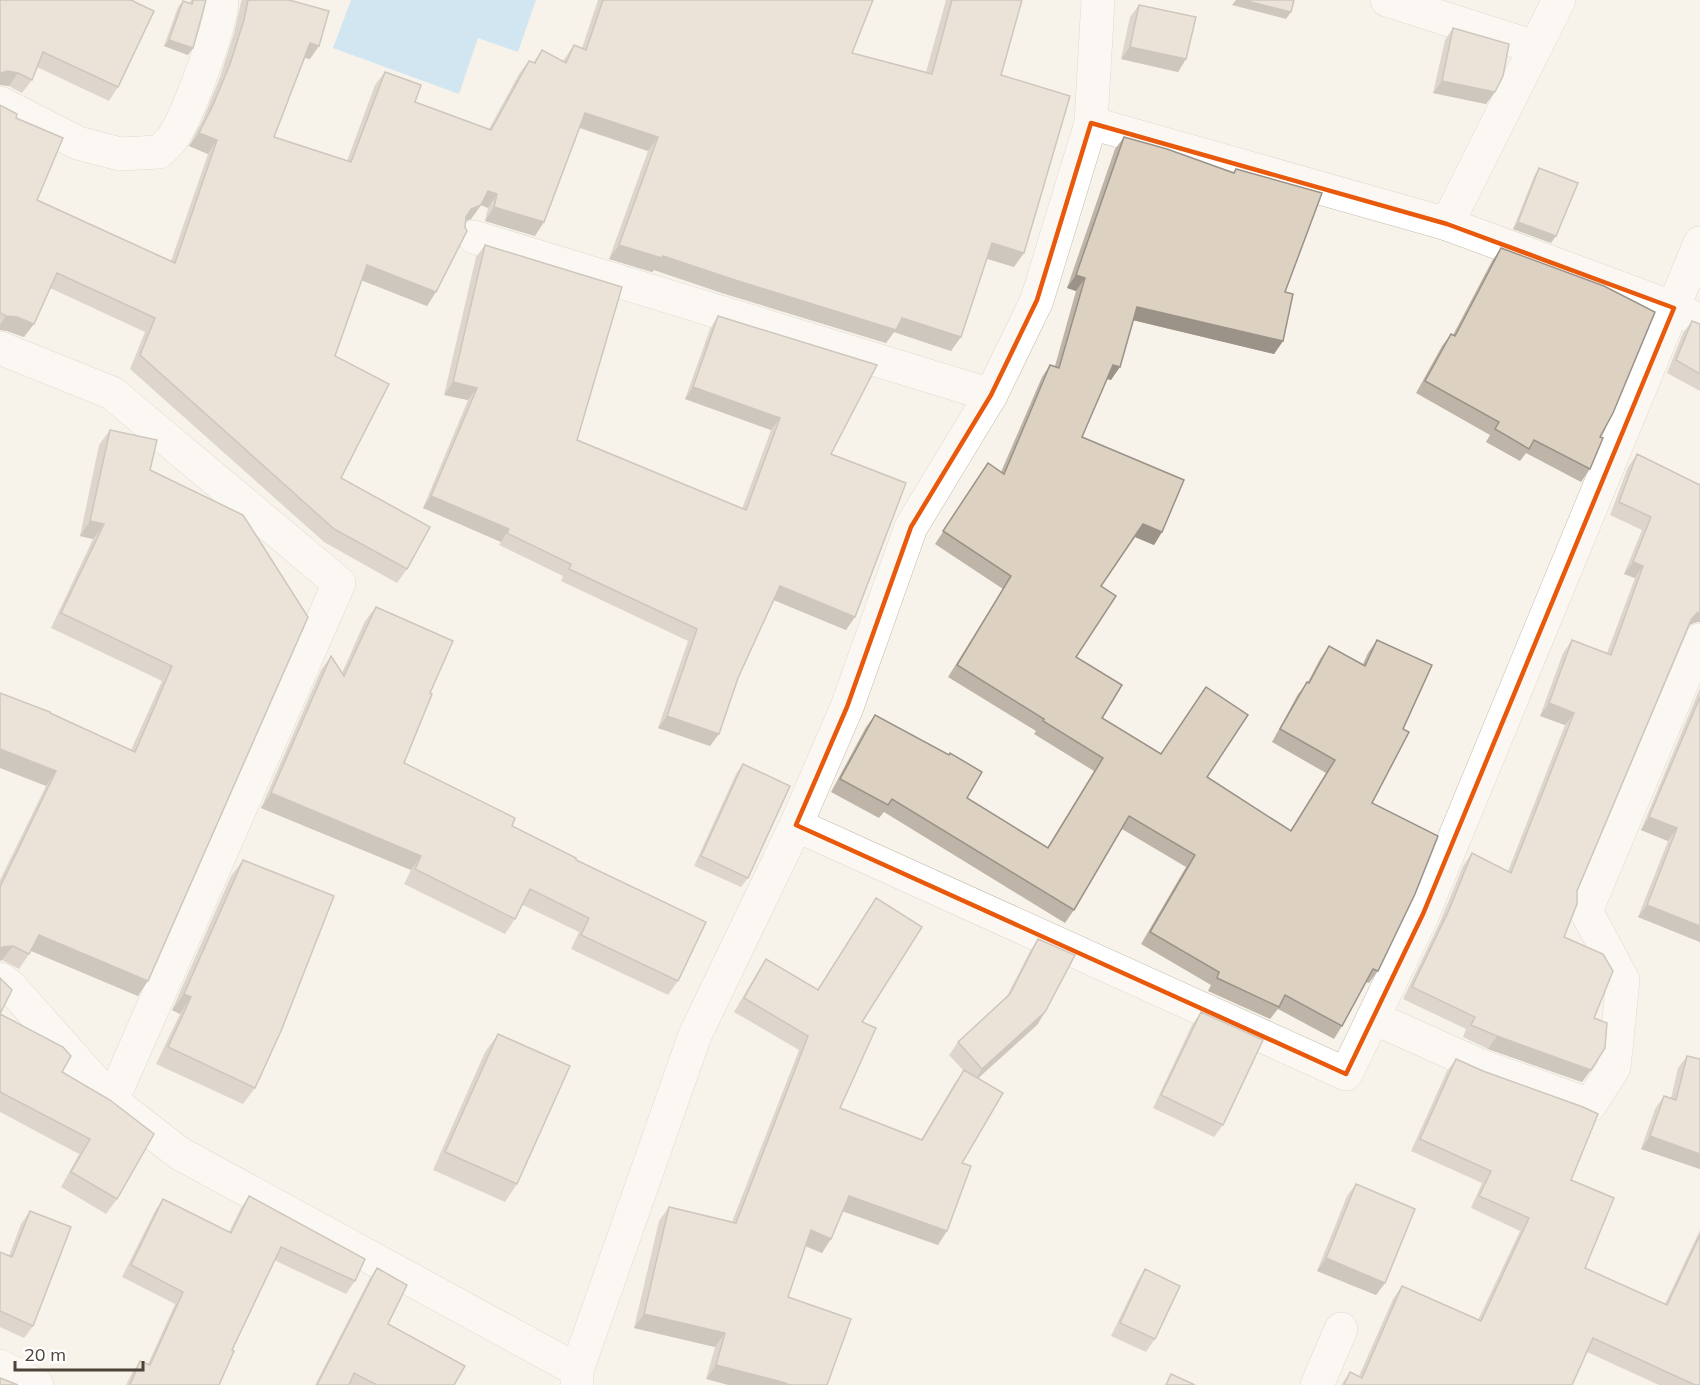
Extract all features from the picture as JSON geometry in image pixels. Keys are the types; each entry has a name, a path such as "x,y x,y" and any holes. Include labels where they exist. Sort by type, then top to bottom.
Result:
{"street":[{"path":"0,103 78,143 120,154 159,152 171,140 183,120 220,21 222,0"},
{"path":"0,979 10,986 112,1101 179,1152 577,1378 695,1035 796,825 847,707 911,527 991,394 1037,300 1091,123 1098,0"},
{"path":"1387,0 1534,47"},
{"path":"1447,224 1559,0"},
{"path":"1091,123 1447,224 1687,315"},
{"path":"474,237 991,394"},
{"path":"796,825 1346,1074 1428,903 1687,315 1700,243"},
{"path":"0,348 112,393 339,583 112,1101"},
{"path":"1374,1018 1481,1066 1590,1105 1614,1067 1623,980 1586,911 1700,640"},
{"path":"1317,1385 1341,1329"},
{"path":"0,1366 37,1385"}],"highlighted area":[{"path":"1091,123 1447,224 1674,308 1423,914 1346,1074 796,825 847,707 911,527 991,395 1037,300"}],"water":[{"path":"351,0 536,0 518,52 478,38 459,94 333,48"}],"building":[{"path":"0,0 131,0 154,11 118,87 43,52 32,80 18,73 8,71 0,73"},
{"path":"193,0 206,0 193,48 169,40 183,1 192,4"},
{"path":"248,0 289,0 329,11 319,46 310,43 274,137 351,162 385,72 421,85 415,102 491,130 529,61 535,63 542,50 566,63 574,45 586,50 603,0 873,0 852,53 932,74 952,0 1022,0 1001,75 1070,96 1024,253 992,243 961,337 902,318 896,330 663,256 662,258 619,245 658,137 585,113 544,222 494,207 497,194 488,191 481,205 471,209 466,217 467,231 436,292 367,265 335,356 389,384 341,478 430,527 407,569 334,529 140,355 155,318 57,273 34,324 0,313 0,105 17,114 16,118 63,138 37,200 175,263 217,140 199,133 230,64"},
{"path":"1243,0 1294,0 1291,12"},
{"path":"1139,5 1196,17 1186,59 1130,47"},
{"path":"1453,28 1509,44 1503,76 1495,92 1442,81"},
{"path":"1124,137 1167,149 1234,173 1236,169 1322,193 1285,292 1293,294 1283,341 1137,307 1120,367 1113,365 1082,437 1184,480 1162,532 1143,524 1101,586 1116,596 1076,657 1122,685 1102,718 1161,754 1206,687 1248,715 1207,777 1291,831 1335,760 1280,729 1329,646 1365,666 1377,640 1432,665 1403,729 1409,732 1372,803 1438,836 1415,894 1378,971 1373,969 1342,1026 1285,995 1279,1007 1217,978 1219,972 1150,932 1195,855 1129,816 1074,910 892,799 888,805 840,779 875,715 982,772 967,798 1048,848 1103,758 957,665 1011,576 943,531 988,463 1004,474 1050,365 1059,368 1085,278 1076,275"},
{"path":"1539,168 1578,183 1556,236 1518,222"},
{"path":"485,245 622,287 577,440 746,510 780,418 693,387 718,316 877,365 831,454 906,483 855,617 780,586 738,678 719,734 667,716 697,629 569,569 571,564 507,533 509,529 431,496 477,388 453,382"},
{"path":"1501,248 1604,286 1655,312 1613,413 1600,437 1603,438 1590,469 1534,440 1529,449 1495,429 1499,422 1425,381 1451,334 1455,336"},
{"path":"1692,321 1700,324 1700,374 1676,360"},
{"path":"110,430 157,440 150,470 243,515 308,617 148,981 39,935 29,954 13,946 0,949 0,887 56,771 0,749 0,693 50,712 135,752 172,666 61,613 104,524 90,521"},
{"path":"1637,454 1700,485 1700,612 1691,620 1577,891 1577,904 1564,937 1603,954 1613,971 1594,1018 1607,1023 1605,1048 1591,1070 1471,1025 1475,1017 1412,987 1449,910 1472,853 1511,873 1574,713 1549,703 1572,640 1611,655 1643,566 1633,562 1651,517 1619,502"},
{"path":"376,607 453,641 430,693 432,694 404,763 515,818 512,826 576,860 706,922 678,981 581,935 589,918 530,889 515,919 415,869 421,856 271,793 331,656 344,676"},
{"path":"1700,697 1700,926 1647,905 1677,828 1649,817"},
{"path":"743,764 790,786 748,878 701,856"},
{"path":"243,860 334,896 281,1031 255,1088 168,1047 191,997 184,994"},
{"path":"876,898 922,927 862,1022 876,1028 840,1108 922,1140 964,1070 1003,1093 962,1163 971,1166 947,1231 849,1196 831,1239 811,1230 788,1297 851,1319 827,1385 790,1385 716,1365 725,1333 644,1314 669,1207 736,1223 808,1036 744,998 766,959 818,990"},
{"path":"1038,939 1075,955 1045,1012 982,1069 958,1042 1010,994"},
{"path":"0,978 12,990 0,1014"},
{"path":"1201,1012 1263,1040 1223,1125 1161,1095"},
{"path":"0,1014 63,1047 71,1056 62,1072 110,1100 154,1134 117,1199 71,1172 90,1139 0,1092"},
{"path":"498,1034 570,1066 517,1184 445,1152"},
{"path":"1687,1056 1700,1059 1700,1154 1650,1136 1664,1096 1676,1100"},
{"path":"1456,1059 1598,1114 1571,1180 1614,1198 1585,1268 1667,1305 1700,1235 1700,1385 1695,1385 1593,1338 1572,1385 1344,1385 1350,1372 1362,1378 1402,1286 1481,1321 1529,1218 1479,1196 1491,1171 1420,1139"},
{"path":"1356,1184 1415,1209 1385,1283 1326,1258"},
{"path":"249,1196 365,1259 355,1281 281,1247 232,1350 234,1351 219,1385 130,1385 140,1361 150,1365 183,1292 131,1265 163,1199 231,1233"},
{"path":"30,1211 71,1227 33,1326 0,1311 0,1252 12,1257"},
{"path":"377,1268 407,1285 388,1324 465,1366 454,1385 377,1385 354,1373 349,1385 317,1385"},
{"path":"1145,1269 1180,1286 1155,1339 1120,1323"},
{"path":"1171,1374 1195,1385 1166,1385"},
{"path":"0,1378 18,1385 0,1385"}]}
